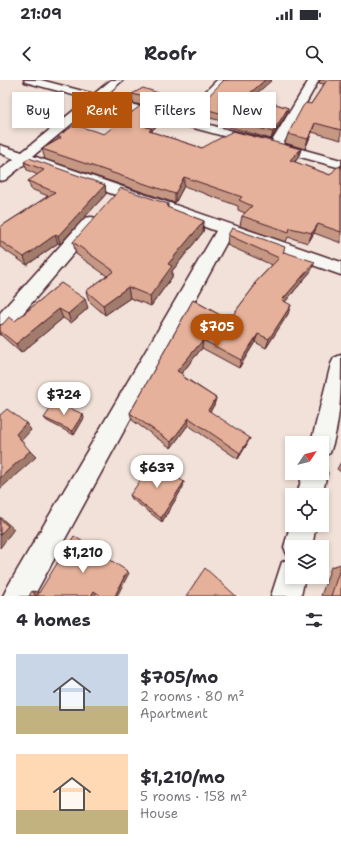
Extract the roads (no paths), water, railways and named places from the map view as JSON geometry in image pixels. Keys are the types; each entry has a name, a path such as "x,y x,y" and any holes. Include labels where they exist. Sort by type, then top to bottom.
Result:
{"street":[{"path":"29,80 77,92"},
{"path":"103,92 118,80"},
{"path":"210,93 223,80"},
{"path":"276,146 314,80"},
{"path":"0,177 72,117"},
{"path":"209,128 341,164"},
{"path":"0,149 23,157 110,201 226,228 341,269"},
{"path":"0,326 110,201"},
{"path":"18,596 226,228"},
{"path":"325,436 336,408 341,364"},
{"path":"286,596 289,584"}]}
